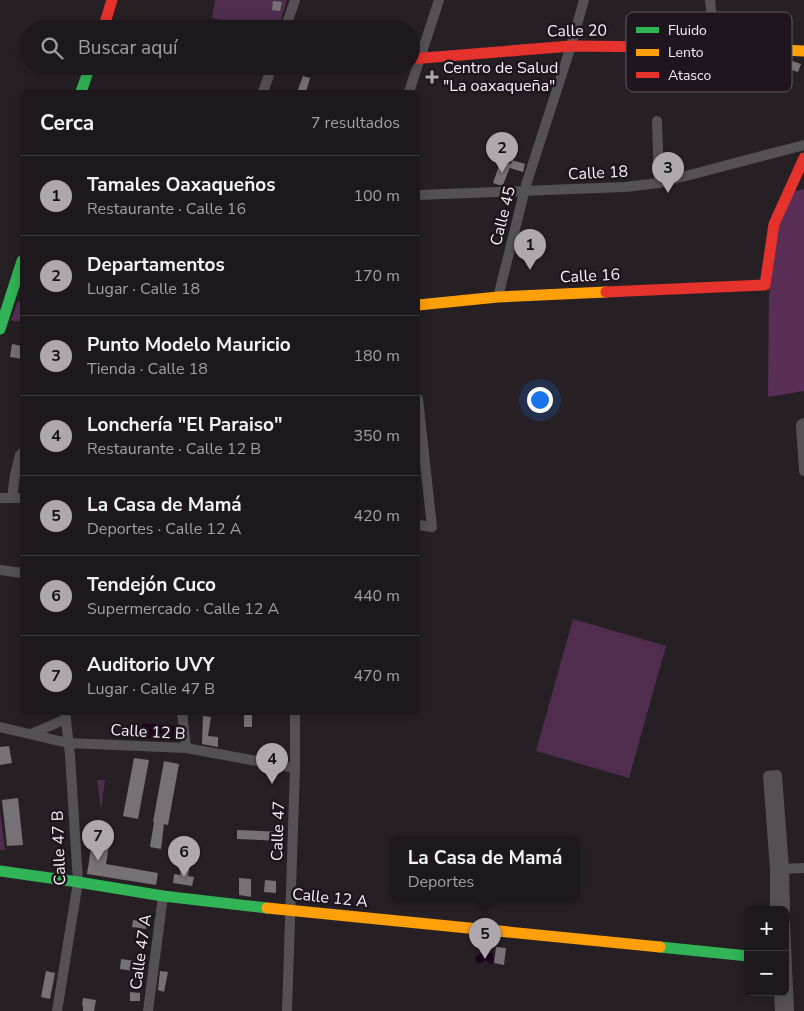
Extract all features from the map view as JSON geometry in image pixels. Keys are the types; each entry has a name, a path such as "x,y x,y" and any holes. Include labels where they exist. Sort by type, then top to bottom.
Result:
{"street":[{"path":"106,20 112,0"},
{"path":"288,20 295,0"},
{"path":"420,49 439,0"},
{"name":"Calle 45","path":"498,296 524,191 584,0"},
{"name":"Calle 20","path":"420,59 571,46 626,46"},
{"path":"82,90 87,75"},
{"path":"264,90 269,75"},
{"path":"409,90 413,75"},
{"path":"657,121 659,183"},
{"name":"Calle 18","path":"420,195 625,188 659,183 804,145"},
{"name":"Calle 16","path":"420,305 498,296 765,285 774,224 804,158"},
{"path":"0,329 20,267"},
{"path":"420,417 432,527 420,525"},
{"path":"804,423 801,425 804,471"},
{"path":"0,498 17,498 15,475 20,454"},
{"path":"0,570 20,573"},
{"path":"182,715 186,748"},
{"name":"Calle 47","path":"287,1011 295,715"},
{"path":"31,734 65,716"},
{"name":"Calle 47 B","path":"57,1011 78,882 70,755 65,716"},
{"name":"Calle 12 B","path":"0,727 68,743 186,748 295,768"},
{"path":"775,906 779,869 777,775 768,776 779,869 784,906"},
{"path":"779,869 804,868"},
{"name":"Calle 12 A","path":"0,871 163,896 291,911 744,956"},
{"name":"Calle 47 A","path":"148,1011 163,896"},
{"path":"779,996 780,1011"},
{"path":"788,996 789,1011"}],"shaded area":[{"path":"215,0 287,0 281,20 221,20 212,18"},
{"path":"804,189 804,391 768,397 769,294 780,220 795,191"},
{"path":"18,301 20,302 20,322 11,320"},
{"path":"573,619 666,646 629,778 536,751"},
{"path":"142,723 175,726 174,740 141,738"},
{"path":"97,780 105,780 101,809"},
{"path":"0,811 5,850 0,850"},
{"path":"493,953 494,962 492,964 486,960 477,963 475,958 477,955"}],"building":[{"path":"273,1 282,2 280,11 272,10"},
{"path":"792,61 801,64 798,72 792,70"},
{"path":"303,76 310,78 307,90 298,90"},
{"path":"501,160 511,164 503,185 499,185 493,183"},
{"path":"512,160 525,164 523,172 510,168"},
{"path":"12,344 20,346 20,359 10,357"},
{"path":"244,715 252,715 252,727 244,727"},
{"path":"203,716 211,717 208,736 218,737 218,747 202,744"},
{"path":"9,746 12,763 0,765 0,747"},
{"path":"134,758 149,760 138,819 123,816"},
{"path":"164,761 179,764 168,825 164,824 161,849 150,847"},
{"path":"18,798 23,845 7,846 2,800"},
{"path":"237,830 282,832 282,841 237,839"},
{"path":"92,842 109,844 106,864 158,873 156,885 87,874"},
{"path":"182,863 190,865 188,876 194,877 192,886 173,883 174,874 180,875"},
{"path":"239,878 251,879 251,897 239,895"},
{"path":"265,880 276,881 276,893 264,892"},
{"path":"133,920 147,922 146,929 132,927"},
{"path":"481,939 492,940 491,950 480,949"},
{"path":"496,947 506,948 504,965 494,963"},
{"path":"121,959 142,962 140,972 120,969"},
{"path":"46,971 55,973 50,999 41,997"},
{"path":"160,971 168,972 164,992 158,990"},
{"path":"130,992 140,993 140,1001 130,1001"},
{"path":"83,998 96,1000 94,1011 83,1011"}],"traffic: fast":[{"path":"82,90 87,75"},
{"path":"0,329 20,267"},
{"path":"0,871 163,896 267,908"},
{"path":"660,947 744,956"}],"traffic: slow":[{"path":"792,50 804,51"},
{"path":"420,305 498,297 606,292"},
{"path":"267,908 660,947"}],"traffic: jam":[{"path":"106,20 112,0"},
{"path":"420,58 571,46 626,47"},
{"path":"606,292 765,285 774,224 804,158"}],"place":[{"name":"Centro de Salud \"La oaxaqueña\"","path":"432,77"},
{"name":"Departamentos","path":"502,173"},
{"name":"Punto Modelo Mauricio","path":"668,193"},
{"name":"Tamales Oaxaqueños","path":"530,270"},
{"name":"Lonchería \"El Paraiso\"","path":"272,784"},
{"name":"Auditorio UVY","path":"98,861"},
{"name":"Tendejón Cuco","path":"184,877"},
{"name":"La Casa de Mamá","path":"485,959"}]}
